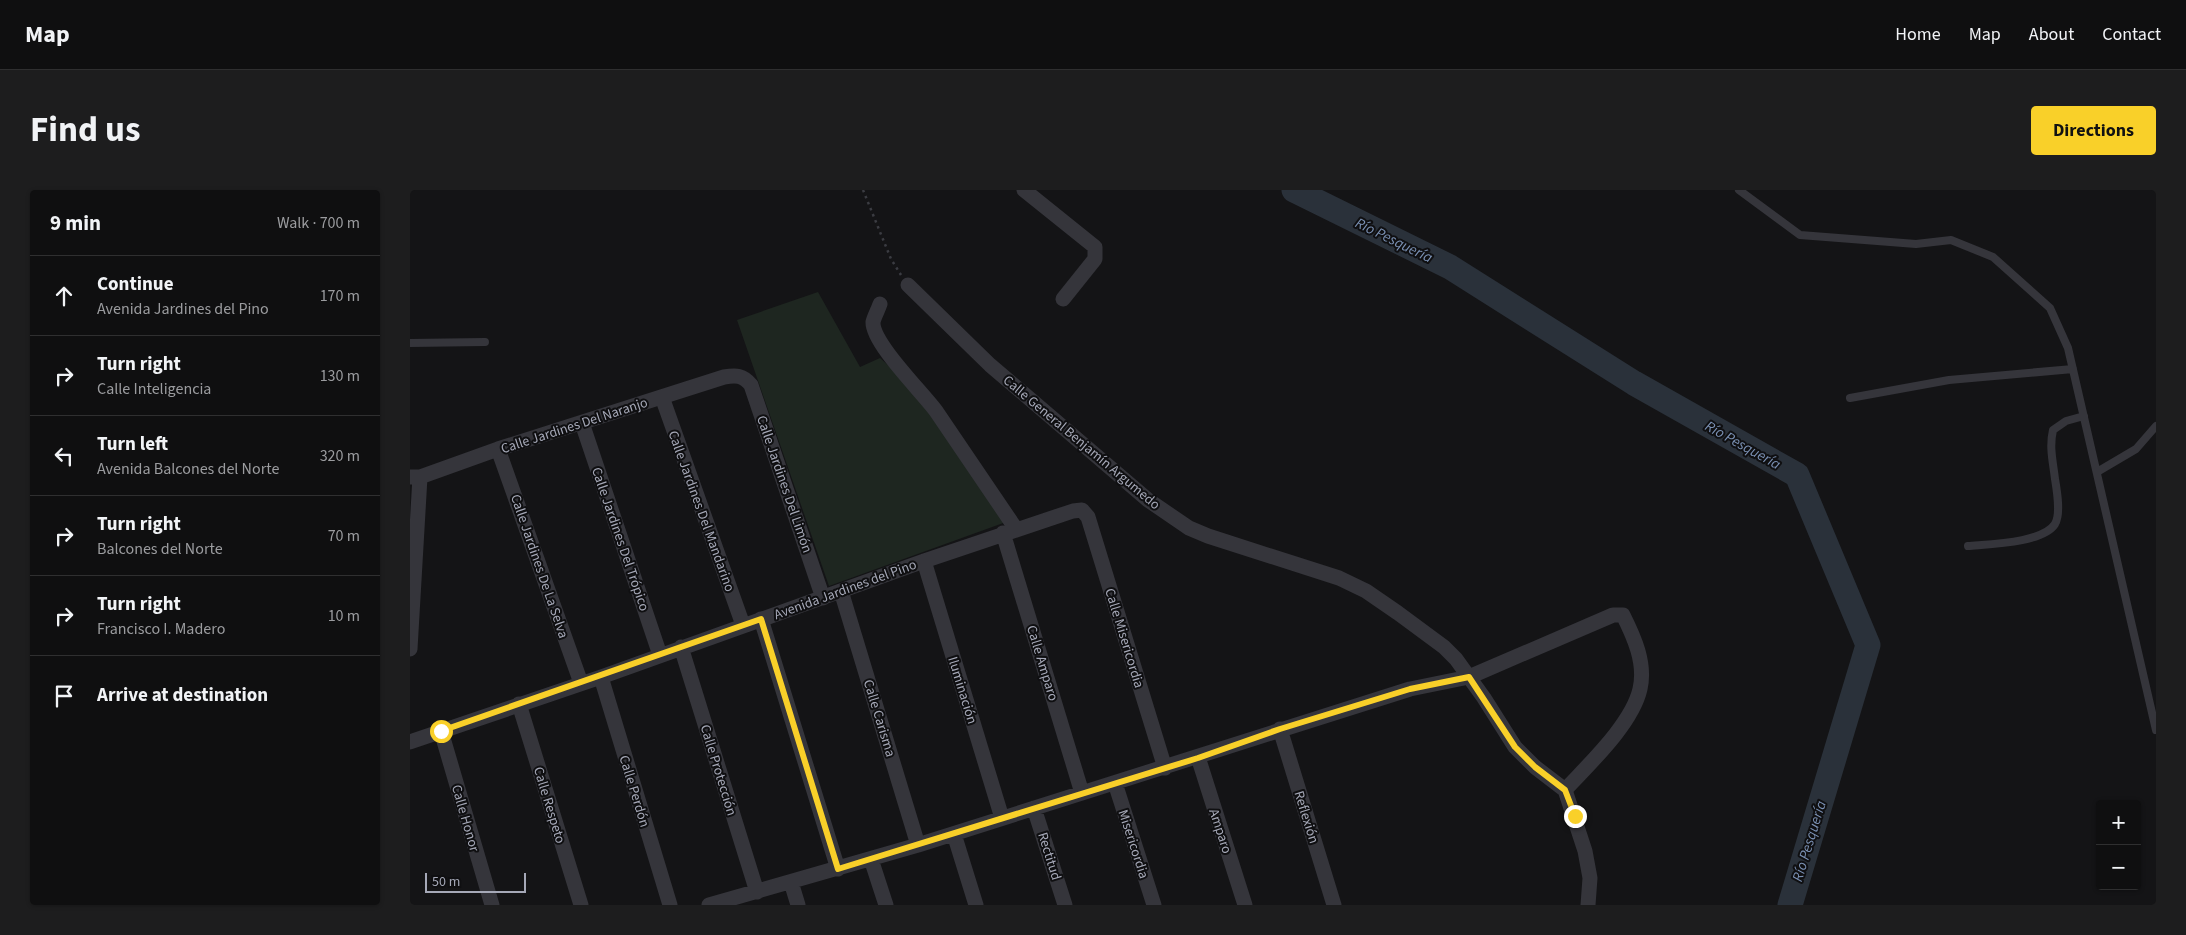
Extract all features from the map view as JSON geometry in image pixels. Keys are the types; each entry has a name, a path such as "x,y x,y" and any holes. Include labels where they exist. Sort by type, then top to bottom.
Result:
{"street":[{"path":"1024,190 1095,247 1095,259 1063,298"},
{"name":"Calle General Benjamín Argumedo","path":"908,285 990,365 1148,500 1189,528 1208,536 1339,578 1366,591 1444,646 1469,677 1515,747 1535,767 1565,790"},
{"name":"Calle Amparo","path":"880,304 873,322 876,334 894,362 924,394 936,411 1009,531 1082,793"},
{"name":"Calle Jardines Del Naranjo","path":"415,477 724,377 739,376"},
{"name":"Calle Jardines Del Limón","path":"739,376 746,378 751,385 823,598"},
{"name":"Calle Jardines Del Mandarino","path":"662,397 743,625"},
{"name":"Calle Jardines Del Trópico","path":"582,422 660,655"},
{"name":"Calle Jardines De La Selva","path":"498,449 581,684"},
{"path":"410,649 415,477"},
{"name":"Avenida Jardines del Pino","path":"410,742 601,677 1009,531 1073,511 1082,510"},
{"name":"Calle Misericordia","path":"1082,510 1088,517 1165,768"},
{"name":"Iluminación","path":"924,561 1002,818"},
{"name":"Calle Carisma","path":"841,591 918,845"},
{"path":"710,905 954,834 1198,758 1280,729 1410,689 1469,677 1612,615 1623,615 1636,642 1640,662 1640,688 1630,713 1608,743 1565,790 1585,851 1590,878 1588,905"},
{"path":"761,619 838,869"},
{"name":"Calle Protección","path":"681,647 757,892"},
{"name":"Calle Perdón","path":"601,677 670,905"},
{"name":"Calle Respeto","path":"519,704 581,905"},
{"name":"Reflexión","path":"1280,729 1334,905"},
{"name":"Calle Honor","path":"441,731 492,905"},
{"name":"Amparo","path":"1198,758 1245,905"},
{"name":"Misericordia","path":"1115,783 1154,905"},
{"name":"Rectitud","path":"1034,808 1065,905"},
{"path":"954,834 976,905"},
{"path":"871,859 886,905"},
{"path":"791,882 798,905"}],"lane":[{"path":"1739,190 1800,235 1916,244 1951,240 1993,257 2050,308 2068,348 2156,730"},
{"path":"410,343 485,342"},
{"path":"1850,398 1949,380 2073,369"},
{"path":"1968,546 2023,540 2046,534 2056,523 2059,498 2050,443 2053,430 2066,421 2084,416"},
{"path":"2096,472 2136,449 2156,426"}],"path":[{"path":"863,190 891,259 908,285"}],"shaded area":[{"path":"818,292 860,367 880,358 919,393 1006,522 829,586 737,320"}],"waterway":[{"name":"Río Pesquería","path":"1294,190 1450,267 1634,383 1797,475 1868,645 1790,905"}],"route":[{"path":"441,731 581,684 761,619 838,869 1198,758 1280,729 1410,689 1469,677 1515,747 1535,767 1565,790 1575,816"}]}
